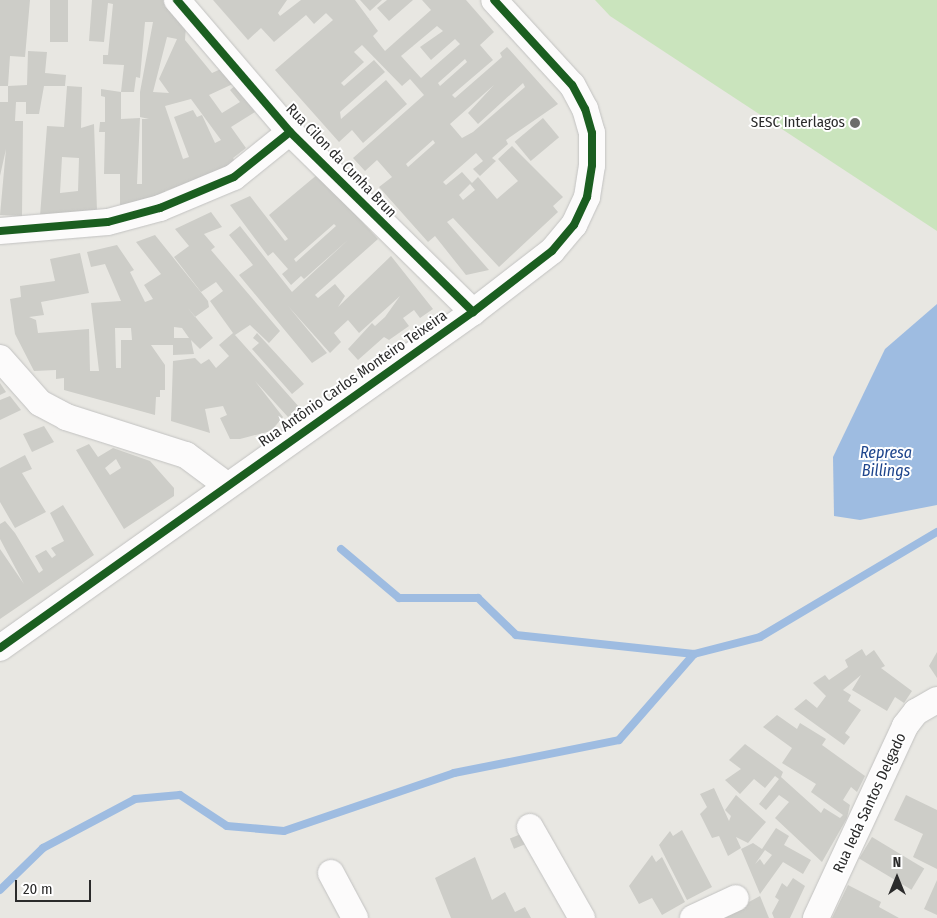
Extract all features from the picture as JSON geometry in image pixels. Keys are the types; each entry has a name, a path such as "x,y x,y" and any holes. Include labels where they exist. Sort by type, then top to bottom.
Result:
{"street":[{"name":"Rua Cilon da Cunha Brun","path":"177,0 290,132 473,312"},
{"name":"Rua Antônio Carlos Monteiro Teixeira","path":"0,648 225,484 473,312 552,251 574,225 587,197 592,165 592,133 572,85 494,0"},
{"path":"0,231 91,225 160,208 234,177 290,132"},
{"path":"0,358 40,402 66,417 186,454 225,484"},
{"name":"Rua Ieda Santos Delgado","path":"816,918 905,726 916,712 937,700"},
{"path":"530,827 582,918"},
{"path":"331,873 355,918"},
{"path":"693,918 736,898"}],"green space":[{"name":"SESC Interlagos","path":"595,0 937,0 937,231 610,16"}],"water":[{"name":"Represa Billings","path":"937,304 937,505 860,520 834,516 833,457 885,349"}],"building":[{"path":"0,0 30,0 25,57 10,56 8,86 0,86"},
{"path":"50,0 68,0 68,42 50,42"},
{"path":"92,0 163,0 186,26 185,40 212,73 223,68 235,83 209,95 222,113 240,102 230,90 237,84 255,112 231,127 246,148 233,158 238,166 165,191 165,196 120,207 120,174 104,174 105,132 99,132 100,122 105,122 105,97 101,96 101,89 121,92 124,65 103,64 103,55 108,55 113,4 108,3 104,42 89,41","holes":["145,22 153,22 140,92 140,117 149,119 142,119 142,184 137,184 140,118 121,119 121,92 134,92 136,77 140,78","167,37 177,39 159,79 169,93 153,92","191,99 221,140 215,143 202,115 197,117 193,110 174,117 189,157 183,159 165,106"]},
{"path":"213,0 287,0 278,13 280,16 301,0 355,0 378,31 373,36 385,51 431,10 422,0 466,0 494,32 480,45 493,60 452,95 455,98 502,57 500,53 507,47 558,104 506,140 508,144 492,158 496,161 480,176 473,169 483,161 476,153 443,182 446,185 462,172 472,183 478,177 497,199 518,181 498,159 512,146 563,197 553,206 558,212 499,267 453,218 447,222 489,270 466,275 435,236 428,242 379,187 392,177 377,160 365,171 353,158 424,95 410,79 402,86 362,45 354,52 364,62 341,83 344,86 374,60 385,72 340,112 341,119 386,80 407,104 363,143 352,130 339,142 275,70 333,20 326,13 314,24 306,15 274,42 261,28 248,40","holes":["437,26 443,31 420,47 431,60 455,39 460,44 421,78 401,56","465,59 467,62 440,86 438,83","523,83 525,87 473,132 462,138 450,124 494,85 468,113 478,124","433,140 435,143 408,167 406,164","470,184 475,190 463,200 459,195"]},
{"path":"360,0 382,0 370,11"},
{"path":"387,0 413,0 389,21 377,8"},
{"path":"28,51 47,52 45,73 66,75 65,86 44,86 39,114 26,114 26,102 16,102 15,121 23,121 22,216 0,215 6,149 0,176 0,102 8,102 8,86 27,85"},
{"path":"67,86 82,87 81,128 94,124 97,211 40,216 47,126 64,127","holes":["62,157 79,158 78,191 60,193"]},
{"path":"543,118 559,137 531,161 515,142"},
{"path":"318,174 378,239 315,295 318,298 335,284 345,296 338,307 391,256 433,309 420,318 414,310 403,318 409,326 389,340 384,337 358,360 348,349 372,323 375,326 385,317 400,296 359,333 348,320 334,333 341,342 330,353 288,306 327,353 312,363 239,275 253,265 229,235 240,226 292,292 349,239 304,279 301,276 291,285 282,274 288,269 273,252 268,256 230,205 250,196 285,241 288,239 269,215","holes":["334,224 336,226 296,262 294,259"]},
{"path":"211,212 222,227 204,234 215,247 211,250 280,331 269,343 250,325 235,335 300,408 288,417 255,381 283,417 271,431 240,439 230,439 220,418 227,415 223,406 205,409 210,433 171,421 173,361 195,358 201,364 209,359 216,368 229,356 219,345 233,333 210,301 223,291 216,282 201,292 174,257 189,246 175,229"},
{"path":"155,235 208,301 209,307 195,317 213,338 200,349 191,340 194,354 173,355 173,345 151,345 165,365 165,390 160,390 160,397 156,397 155,415 64,390 64,378 56,379 56,370 34,371 15,334 10,299 21,297 20,286 55,281 50,259 80,253 89,293 41,302 44,315 29,317 36,320 38,333 89,329 90,371 99,371 91,303 121,301 105,264 91,267 87,252 117,245 134,270 130,272 145,302 153,299 144,285 161,274 136,242","holes":["174,327 182,328 189,338 174,338","115,328 131,328 132,340 121,340 121,368 116,368"]},
{"path":"257,333 304,384 292,394 252,349 259,343 253,338"},
{"path":"0,383 6,392 0,395"},
{"path":"10,396 21,410 0,420 0,400"},
{"path":"44,426 54,442 32,452 23,434"},
{"path":"89,444 98,457 113,448 150,461 174,488 174,496 124,529 76,450","holes":["116,459 121,468 110,475 105,468"]},
{"path":"25,455 32,469 22,473 46,512 15,528 0,502 0,468"},
{"path":"63,505 94,555 0,619 0,549 24,584 0,539 0,524 5,521 15,533 39,573 43,570 35,556 46,550 52,558 56,555 51,548 64,541 50,513"},
{"path":"862,649 866,656 874,650 885,666 881,668 912,691 904,703 895,697 887,711 852,690 861,675 843,690 851,695 848,701 861,710 845,733 850,737 844,745 794,709 806,699 817,708 826,696 813,683 825,675 829,680 848,667 845,660"},
{"path":"937,652 937,678 929,666"},
{"path":"777,715 797,729 800,723 826,739 822,745 865,776 857,792 851,787 843,800 850,805 847,818 822,862 775,818 789,802 779,795 766,810 759,804 779,779 775,776 765,788 754,779 740,794 725,780 741,769 729,760 745,744 783,772 781,777 821,813 824,808 840,818 843,815 811,792 816,784 782,763 792,748 763,727"},
{"path":"714,788 729,821 731,816 725,810 736,795 766,822 748,843 736,837 741,848 728,856 719,836 712,838 700,814 707,807 700,794"},
{"path":"906,795 937,810 937,869 913,857 923,834 894,820"},
{"path":"776,828 789,836 784,845 811,860 803,874 783,862 760,894 741,849 753,843 762,849","holes":["765,850 772,855 764,865 760,859 755,864"]},
{"path":"682,830 712,887 687,900 659,845 670,831 673,836"},
{"path":"521,834 525,844 514,849 510,838"},
{"path":"872,837 924,868 911,890 859,858"},
{"path":"652,855 656,862 662,857 685,902 662,915 652,898 639,904 629,886"},
{"path":"475,857 492,900 505,892 515,912 525,907 531,918 451,918 435,878"},
{"path":"793,878 805,886 790,918 774,918 772,913 779,900 775,897 782,883 787,887"},
{"path":"937,880 937,915 924,909"},
{"path":"848,885 881,902 879,907 899,918 832,918"},
{"path":"760,896 769,918 719,918"}],"waterway":[{"path":"0,890 43,848 135,799 180,795 227,826 284,831 454,773 619,740 694,654 760,637 937,532"},
{"path":"341,549 399,598 478,598 516,635 694,654"}],"cycle path":[{"path":"177,0 290,132 473,312"},
{"path":"0,648 473,312 552,251 574,225 587,197 592,165 592,133 585,109 572,85 494,0"},
{"path":"0,231 108,222 160,208 234,177 290,132"}],"place":[{"name":"SESC Interlagos","path":"855,123"}]}
